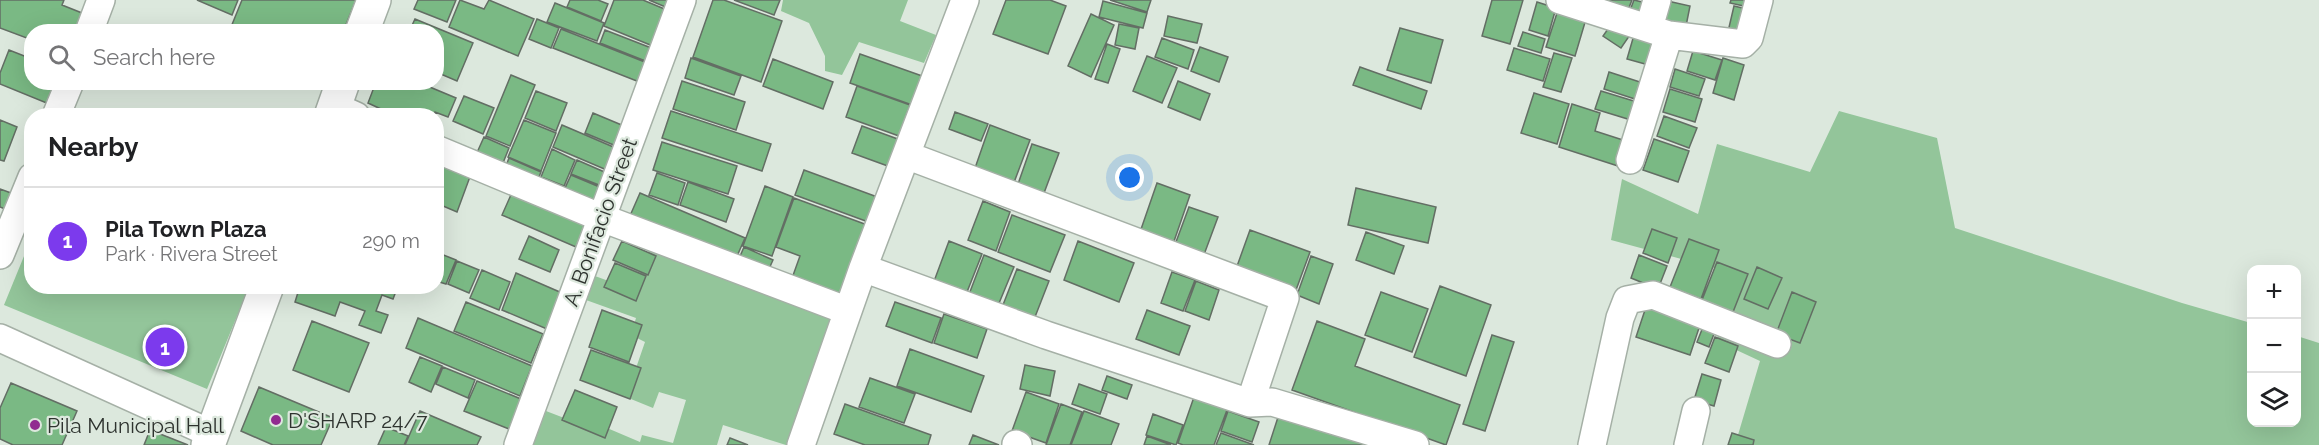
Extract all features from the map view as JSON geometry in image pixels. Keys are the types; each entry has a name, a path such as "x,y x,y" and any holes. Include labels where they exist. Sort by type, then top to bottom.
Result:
{"main road":[{"path":"365,24 374,0"},
{"path":"219,442 265,294"}],"street":[{"path":"92,24 101,0"},
{"name":"A. Bonifacio Street","path":"518,445 682,0"},
{"path":"801,445 863,268 965,0"},
{"path":"1560,0 1659,32 1743,44 1749,38 1759,0"},
{"path":"1630,160 1659,32 1657,0"},
{"path":"59,108 67,90"},
{"path":"444,152 602,218 849,311"},
{"path":"906,155 1285,298 1250,403"},
{"path":"0,255 24,196"},
{"path":"863,268 1046,335 1250,403 1272,402 1415,445"},
{"path":"1592,445 1620,318 1627,300 1653,295 1777,344"},
{"path":"0,338 219,442"},
{"path":"1688,445 1696,411"}],"green space":[{"path":"783,0 908,0 900,21 936,35 924,63 859,42 842,75 825,71 825,56 809,23 781,11"},
{"path":"1839,111 1937,138 1955,228 2182,303 2247,322 2247,427 2301,427 2301,337 2319,343 2319,445 1735,445 1760,361 1717,341 1737,274 1611,240 1622,179 1698,214 1717,144 1810,172"},
{"path":"652,242 837,315 786,445 723,425 717,445 533,445 546,411 598,431 600,425 640,442 642,435 673,443 686,400 659,392 653,408 626,397 645,342 631,335 636,318 586,300 595,276 633,290"},
{"path":"24,256 24,294 246,294 207,389 4,305"}],"building":[{"path":"0,0 64,0 62,5 82,13 78,24 24,24 24,37 0,28"},
{"path":"197,0 238,0 232,15"},
{"path":"242,0 356,0 346,24 232,24"},
{"path":"418,0 456,0 447,22 414,9"},
{"path":"460,0 484,9 489,0 534,19 518,56 449,27"},
{"path":"570,0 598,0 608,4 601,21 567,7"},
{"path":"614,0 643,0 674,13 660,49 604,26"},
{"path":"649,0 679,0 675,11"},
{"path":"713,0 724,0 782,21 761,82 693,57"},
{"path":"734,0 780,0 774,15"},
{"path":"1006,0 1050,0 1066,6 1048,54 993,34"},
{"path":"1110,0 1151,0 1147,12"},
{"path":"1492,0 1523,0 1510,44 1482,36"},
{"path":"1606,0 1632,0 1628,10 1605,3"},
{"path":"1634,0 1650,4 1646,18 1629,13"},
{"path":"1663,0 1690,6 1685,31 1657,24"},
{"path":"1731,0 1755,0 1753,8 1730,3"},
{"path":"1103,1 1147,13 1143,28 1099,17"},
{"path":"1537,2 1556,8 1548,36 1529,30"},
{"path":"555,3 604,23 597,41 547,22"},
{"path":"1734,6 1751,10 1745,40 1727,36"},
{"path":"1558,10 1586,19 1575,56 1546,47"},
{"path":"1091,14 1114,25 1091,77 1068,66"},
{"path":"1168,16 1202,24 1197,43 1164,36"},
{"path":"415,19 427,24 413,24"},
{"path":"537,19 559,28 551,48 529,39"},
{"path":"1615,19 1632,32 1621,48 1603,36"},
{"path":"1119,24 1139,28 1135,49 1115,45"},
{"path":"1400,28 1443,40 1431,83 1387,70"},
{"path":"561,29 655,66 647,85 553,48"},
{"path":"605,30 659,51 653,64 600,43"},
{"path":"444,31 473,43 457,81 444,75"},
{"path":"1523,32 1545,39 1541,53 1518,46"},
{"path":"1634,35 1662,43 1656,67 1627,59"},
{"path":"1162,38 1194,50 1188,69 1155,57"},
{"path":"1107,44 1120,49 1108,83 1095,79"},
{"path":"1200,47 1228,57 1219,82 1191,71"},
{"path":"1514,48 1550,59 1543,81 1507,70"},
{"path":"9,50 24,56 24,90 60,90 54,106 0,84 0,73"},
{"path":"1693,51 1722,60 1715,80 1687,71"},
{"path":"1554,53 1572,58 1561,92 1543,87"},
{"path":"860,54 925,77 915,106 850,83"},
{"path":"1147,56 1177,68 1162,103 1133,91"},
{"path":"691,58 741,76 734,95 685,78"},
{"path":"1723,58 1744,65 1734,100 1713,93"},
{"path":"773,59 833,82 823,109 763,86"},
{"path":"1360,67 1427,91 1421,109 1353,85"},
{"path":"1675,69 1705,79 1699,96 1670,87"},
{"path":"1609,72 1643,83 1638,100 1604,89"},
{"path":"511,75 535,85 510,146 486,136"},
{"path":"682,81 745,102 736,130 673,109"},
{"path":"1178,81 1210,94 1200,120 1168,107"},
{"path":"857,86 910,105 899,136 846,117"},
{"path":"1670,89 1702,99 1695,122 1663,112"},
{"path":"373,90 437,90 456,98 448,117 444,115 444,108 379,108 368,103"},
{"path":"536,91 567,103 556,131 525,118"},
{"path":"1601,91 1637,102 1631,120 1595,109"},
{"path":"1534,93 1569,104 1557,144 1521,133"},
{"path":"464,96 494,108 483,134 453,121"},
{"path":"1572,104 1600,113 1595,131 1626,141 1618,166 1559,147"},
{"path":"671,111 771,144 762,171 662,138"},
{"path":"955,112 988,124 981,141 949,129"},
{"path":"593,113 624,126 616,146 585,133"},
{"path":"1664,116 1697,128 1689,148 1657,136"},
{"path":"0,120 17,127 4,161 0,160"},
{"path":"524,120 556,133 541,171 508,157"},
{"path":"562,125 618,149 609,171 553,147"},
{"path":"990,125 1030,140 1013,185 974,171"},
{"path":"862,126 906,142 896,169 852,153"},
{"path":"484,137 509,148 501,168 475,157"},
{"path":"1654,139 1689,151 1678,182 1643,170"},
{"path":"662,142 737,166 728,194 653,170"},
{"path":"1032,144 1059,153 1044,193 1018,184"},
{"path":"552,149 575,160 564,186 541,177"},
{"path":"509,158 541,172 536,184 504,171"},
{"path":"577,160 609,174 604,187 571,174"},
{"path":"444,163 471,174 457,212 444,206"},
{"path":"804,170 880,198 871,223 795,195"},
{"path":"657,173 685,183 678,205 649,195"},
{"path":"571,175 602,188 596,202 565,188"},
{"path":"688,182 734,199 726,222 680,205"},
{"path":"1157,183 1190,195 1172,247 1139,235"},
{"path":"765,186 793,197 772,256 743,246"},
{"path":"514,188 588,220 576,247 502,215"},
{"path":"1356,188 1436,207 1428,243 1348,225"},
{"path":"0,189 11,193 5,209 0,207"},
{"path":"640,193 745,238 734,263 629,218"},
{"path":"794,198 870,226 843,300 791,281 800,256 776,247"},
{"path":"983,201 1010,212 996,251 968,240"},
{"path":"1189,207 1218,217 1202,260 1173,250"},
{"path":"1012,215 1065,235 1050,272 998,252"},
{"path":"1652,229 1677,238 1668,263 1643,253"},
{"path":"1250,230 1310,252 1296,290 1236,269"},
{"path":"1366,232 1404,246 1394,274 1356,260"},
{"path":"529,236 559,250 550,272 519,259"},
{"path":"1689,239 1719,250 1701,299 1670,287"},
{"path":"622,241 656,256 648,275 613,260"},
{"path":"949,241 982,254 965,297 933,284"},
{"path":"1078,241 1134,263 1119,302 1064,280"},
{"path":"744,247 773,260 764,280 735,268"},
{"path":"444,255 456,260 446,284 444,283"},
{"path":"984,255 1014,267 997,308 968,297"},
{"path":"1639,255 1667,266 1658,289 1631,278"},
{"path":"1311,256 1333,264 1319,304 1297,295"},
{"path":"457,261 479,270 469,293 448,284"},
{"path":"1717,262 1748,274 1733,312 1702,300"},
{"path":"615,263 646,276 636,301 604,287"},
{"path":"1757,267 1782,278 1768,309 1744,299"},
{"path":"1017,269 1049,281 1033,322 1001,310"},
{"path":"482,270 510,282 499,310 470,298"},
{"path":"1172,272 1195,280 1183,311 1161,303"},
{"path":"516,273 562,293 547,329 502,310"},
{"path":"1196,281 1219,290 1209,320 1185,311"},
{"path":"1440,286 1491,305 1466,376 1414,357"},
{"path":"1381,292 1428,309 1412,352 1365,335"},
{"path":"1792,292 1816,302 1800,343 1776,334"},
{"path":"298,294 395,294 393,299 382,295 376,311 388,315 381,333 359,325 365,311 340,302 335,316 295,302"},
{"path":"466,302 543,334 531,363 454,331"},
{"path":"895,302 941,318 932,343 886,326"},
{"path":"1647,304 1701,322 1690,355 1636,337"},
{"path":"602,310 642,325 629,362 589,347"},
{"path":"1147,310 1190,326 1179,355 1136,339"},
{"path":"944,314 987,329 977,358 934,343"},
{"path":"418,318 532,366 520,396 406,348"},
{"path":"312,321 369,343 349,392 293,370"},
{"path":"1317,321 1365,339 1355,366 1460,405 1446,445 1292,390"},
{"path":"1705,322 1717,326 1709,347 1697,342"},
{"path":"1492,335 1514,342 1485,431 1463,424"},
{"path":"1715,337 1738,346 1729,372 1705,363"},
{"path":"910,349 984,376 971,412 897,386"},
{"path":"591,350 641,368 630,399 580,380"},
{"path":"420,357 442,366 431,392 409,382"},
{"path":"1025,365 1055,371 1050,396 1020,389"},
{"path":"443,367 475,380 468,398 436,384"},
{"path":"1702,374 1721,380 1714,406 1694,400"},
{"path":"1107,376 1132,385 1127,399 1102,390"},
{"path":"870,378 915,394 904,423 859,407"},
{"path":"477,381 521,399 509,429 464,411"},
{"name":"Pila Municipal Hall","path":"11,383 77,411 62,445 13,445 0,439 0,408"},
{"path":"1079,384 1107,394 1100,414 1072,404"},
{"path":"259,387 333,418 321,445 273,445 241,431"},
{"path":"575,390 617,407 605,438 562,420"},
{"path":"1026,392 1059,404 1046,443 1012,431"},
{"path":"1194,397 1227,410 1214,445 1178,443"},
{"path":"845,404 931,435 928,445 865,445 834,434"},
{"path":"1061,404 1082,412 1070,445 1046,445"},
{"path":"1281,408 1391,445 1269,445"},
{"path":"420,411 481,437 477,445 405,445"},
{"path":"1084,411 1119,424 1111,445 1071,445"},
{"path":"1228,411 1259,422 1252,442 1221,431"},
{"path":"1153,414 1183,425 1176,445 1146,435"},
{"path":"386,427 408,436 404,445 378,445"},
{"path":"150,430 188,445 144,445"},
{"path":"1221,433 1254,445 1216,445"},
{"path":"1732,433 1754,440 1753,445 1728,445"},
{"path":"973,435 999,445 969,445"},
{"path":"1147,436 1171,445 1144,445"},
{"path":"730,438 748,445 727,445"}],"place":[{"name":"Pila Town Plaza","path":"165,347"},
{"name":"D'SHARP 24/7","path":"276,420"},
{"name":"Pila Municipal Hall","path":"35,425"}]}
